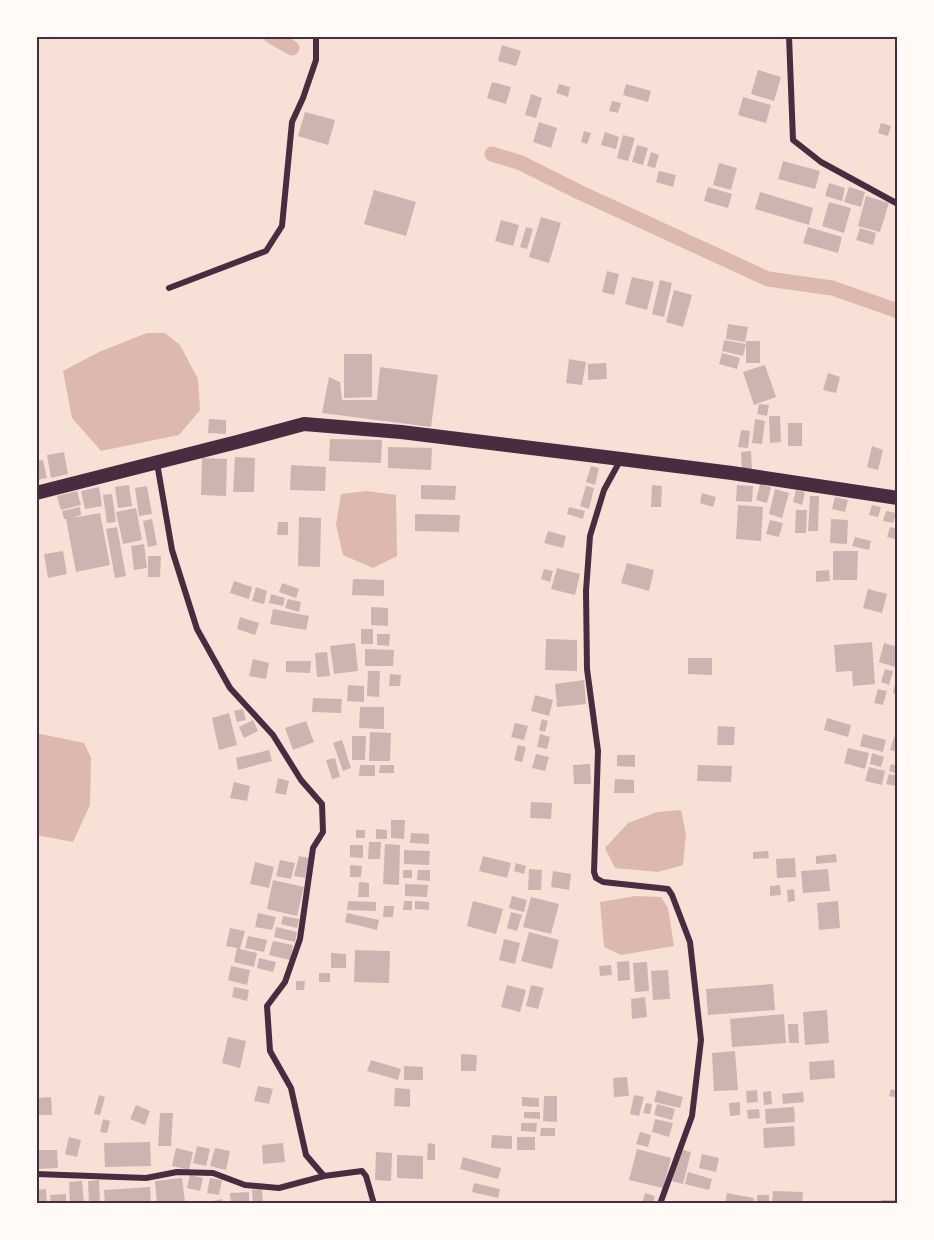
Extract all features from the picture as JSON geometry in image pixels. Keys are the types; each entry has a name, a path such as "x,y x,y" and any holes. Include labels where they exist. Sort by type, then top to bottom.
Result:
{"main road":[{"path":"36,493 304,424 401,432 621,459 898,498"}],"street":[{"path":"170,288 266,251 282,226 292,122 303,99 316,60 316,36"},
{"path":"789,36 793,140 821,162 898,204"},
{"path":"621,459 604,490 590,536 586,591 586,669 598,751 594,872 596,878 603,882 668,889 672,895 690,942 701,1040 692,1116 660,1204"},
{"path":"157,463 172,550 197,629 230,688 273,735 302,780 322,804 323,832 313,848 300,939 285,982 267,1005 270,1051 291,1088 306,1155 324,1176"},
{"path":"36,1174 146,1178 177,1172 213,1173 245,1185 279,1188 324,1176 362,1171 366,1176 374,1204"}],"shaded area":[{"path":"147,333 165,333 180,345 198,379 200,410 179,435 101,451 72,418 63,371 99,352"},
{"path":"367,491 396,495 397,556 373,568 343,555 336,525 341,494"},
{"path":"36,733 84,743 91,758 90,805 73,842 36,835"},
{"path":"681,810 686,834 683,865 658,872 615,868 605,848 628,823 657,812"},
{"path":"636,896 661,897 668,908 674,946 621,955 604,947 600,902"}],"building":[{"path":"502,45 521,51 516,66 498,61"},
{"path":"758,70 781,77 774,101 751,94"},
{"path":"492,82 511,87 506,104 487,98"},
{"path":"559,84 570,87 568,97 556,93"},
{"path":"626,84 651,91 648,102 623,95"},
{"path":"531,94 542,98 536,118 525,115"},
{"path":"743,97 771,105 766,123 738,115"},
{"path":"612,101 621,103 618,113 609,111"},
{"path":"305,112 335,120 328,145 298,136"},
{"path":"539,122 557,128 551,148 533,142"},
{"path":"881,123 891,126 888,136 878,133"},
{"path":"584,131 591,133 587,144 581,142"},
{"path":"605,132 619,137 616,149 601,145"},
{"path":"623,135 635,138 628,161 617,158"},
{"path":"637,145 648,148 643,165 632,162"},
{"path":"651,152 659,155 655,168 647,166"},
{"path":"783,161 820,171 815,189 778,179"},
{"path":"719,163 737,168 731,190 713,185"},
{"path":"659,171 676,175 673,187 656,182"},
{"path":"829,183 845,188 842,201 825,196"},
{"path":"708,187 732,194 728,208 704,201"},
{"path":"849,187 865,192 861,207 844,202"},
{"path":"374,190 416,202 406,236 364,224"},
{"path":"760,192 813,208 809,225 755,209"},
{"path":"866,196 889,203 880,232 858,226"},
{"path":"829,202 851,208 844,233 822,226"},
{"path":"541,217 561,223 549,263 529,257"},
{"path":"501,220 519,225 513,246 495,241"},
{"path":"526,227 533,229 527,249 520,247"},
{"path":"808,227 842,237 838,253 803,243"},
{"path":"860,228 876,233 873,245 856,240"},
{"path":"607,271 619,274 614,295 602,292"},
{"path":"632,277 654,282 647,310 625,304"},
{"path":"660,280 672,283 664,317 652,314"},
{"path":"674,290 692,295 683,327 666,322"},
{"path":"728,324 748,327 745,342 726,339"},
{"path":"724,340 746,344 743,356 722,351"},
{"path":"746,341 760,341 760,363 746,363"},
{"path":"722,353 740,358 737,369 719,364"},
{"path":"344,354 372,354 372,397 344,398"},
{"path":"569,359 586,362 582,385 566,383"},
{"path":"606,363 607,379 588,380 588,364"},
{"path":"765,365 776,397 754,405 743,372"},
{"path":"380,367 438,375 431,427 322,413 329,377 340,382 342,400 377,400"},
{"path":"828,373 840,377 836,393 823,390"},
{"path":"759,404 769,405 767,416 757,414"},
{"path":"769,416 780,416 781,442 770,443"},
{"path":"209,419 226,420 226,434 208,433"},
{"path":"755,419 765,421 762,444 752,443"},
{"path":"788,423 802,423 802,446 788,446"},
{"path":"741,430 750,431 748,448 738,447"},
{"path":"330,439 382,440 381,463 329,461"},
{"path":"872,446 883,450 878,470 867,467"},
{"path":"388,447 432,448 431,470 388,468"},
{"path":"751,451 752,469 742,469 741,452"},
{"path":"64,452 68,474 51,478 47,455"},
{"path":"235,457 255,458 254,492 233,492"},
{"path":"202,458 227,459 226,496 201,495"},
{"path":"43,460 47,478 36,480 36,461"},
{"path":"291,465 326,467 325,491 290,490"},
{"path":"591,466 599,468 595,485 586,482"},
{"path":"760,484 771,487 767,503 756,500"},
{"path":"129,485 132,506 118,508 115,487"},
{"path":"421,485 456,486 455,500 421,499"},
{"path":"652,485 662,486 661,507 651,507"},
{"path":"737,485 753,486 752,502 736,501"},
{"path":"147,486 152,514 139,516 135,488"},
{"path":"586,486 594,488 589,509 580,506"},
{"path":"99,487 102,506 85,509 81,491"},
{"path":"775,489 789,493 782,518 769,514"},
{"path":"796,490 805,492 802,505 793,502"},
{"path":"77,491 81,505 61,510 57,496"},
{"path":"702,493 716,497 713,507 700,503"},
{"path":"112,494 116,522 107,523 103,495"},
{"path":"810,496 819,496 818,531 808,531"},
{"path":"835,497 848,500 845,512 832,509"},
{"path":"738,505 763,507 761,541 736,539"},
{"path":"872,505 881,507 878,517 869,515"},
{"path":"80,507 81,515 73,518 100,513 110,565 76,572 66,519 62,511"},
{"path":"569,507 585,511 583,519 567,514"},
{"path":"136,508 142,540 123,544 116,512"},
{"path":"796,510 807,510 806,533 795,533"},
{"path":"886,511 896,513 893,523 883,521"},
{"path":"415,514 460,515 459,532 415,531"},
{"path":"299,517 321,518 320,567 298,566"},
{"path":"152,519 157,545 148,547 143,521"},
{"path":"831,519 848,520 847,544 830,543"},
{"path":"770,520 783,523 779,537 766,534"},
{"path":"278,522 288,522 288,535 277,535"},
{"path":"117,527 126,576 115,578 106,529"},
{"path":"890,527 898,529 895,539 887,537"},
{"path":"548,531 566,536 563,548 544,543"},
{"path":"855,537 871,541 869,550 852,546"},
{"path":"144,544 147,568 134,570 131,546"},
{"path":"63,551 67,574 48,578 44,554"},
{"path":"833,551 858,551 857,580 833,580"},
{"path":"148,556 161,556 160,577 148,577"},
{"path":"627,563 654,570 649,591 621,583"},
{"path":"557,568 580,574 575,595 551,589"},
{"path":"544,569 553,571 550,582 541,579"},
{"path":"829,570 830,581 816,582 816,571"},
{"path":"353,579 384,580 384,596 352,595"},
{"path":"234,581 252,587 249,599 230,593"},
{"path":"282,583 299,589 296,598 279,592"},
{"path":"256,587 267,591 264,604 252,601"},
{"path":"868,589 887,594 882,613 863,608"},
{"path":"271,594 285,598 283,606 269,603"},
{"path":"288,599 301,602 299,612 285,608"},
{"path":"371,607 388,608 388,626 371,625"},
{"path":"273,609 309,616 306,630 270,624"},
{"path":"240,617 259,623 255,635 237,629"},
{"path":"361,629 373,629 373,644 361,644"},
{"path":"377,634 390,634 389,646 377,645"},
{"path":"546,639 577,640 577,671 545,670"},
{"path":"872,642 875,684 853,686 852,671 836,672 834,645"},
{"path":"355,643 358,671 334,674 330,646"},
{"path":"884,643 898,647 898,668 879,662"},
{"path":"365,649 394,650 393,666 365,666"},
{"path":"327,652 330,676 317,677 315,653"},
{"path":"688,658 712,658 712,675 688,674"},
{"path":"253,659 269,663 266,679 249,676"},
{"path":"286,661 311,661 310,673 286,672"},
{"path":"885,669 893,671 889,685 881,682"},
{"path":"368,671 380,671 379,697 367,696"},
{"path":"390,674 401,675 400,686 389,686"},
{"path":"898,675 898,694 893,693"},
{"path":"584,680 586,704 557,707 555,684"},
{"path":"348,685 364,686 364,702 347,701"},
{"path":"878,689 887,691 883,705 874,703"},
{"path":"535,695 553,700 549,716 531,711"},
{"path":"313,698 342,699 341,713 312,712"},
{"path":"360,707 384,707 384,729 359,728"},
{"path":"243,709 246,720 237,722 234,711"},
{"path":"229,713 237,745 219,750 212,718"},
{"path":"827,718 851,725 848,737 824,730"},
{"path":"542,719 548,721 545,732 539,730"},
{"path":"253,720 258,731 244,738 239,727"},
{"path":"306,721 314,742 293,750 285,728"},
{"path":"515,723 528,726 524,740 511,737"},
{"path":"718,726 735,727 734,745 717,745"},
{"path":"370,732 391,733 390,761 369,761"},
{"path":"540,734 550,737 547,749 537,747"},
{"path":"863,734 886,740 883,752 860,746"},
{"path":"352,736 366,736 365,760 352,760"},
{"path":"894,737 898,739 898,752 890,750"},
{"path":"342,740 351,768 343,771 333,743"},
{"path":"518,745 526,747 522,762 514,760"},
{"path":"848,748 869,753 865,769 844,763"},
{"path":"269,750 272,761 238,770 236,758"},
{"path":"872,753 884,757 881,767 870,764"},
{"path":"536,754 549,757 545,771 532,768"},
{"path":"617,755 635,755 635,767 617,766"},
{"path":"335,758 340,777 332,779 326,760"},
{"path":"590,764 591,784 574,784 573,765"},
{"path":"891,764 898,766 898,774 889,771"},
{"path":"360,765 375,765 375,776 359,776"},
{"path":"380,765 394,765 394,773 379,773"},
{"path":"698,765 732,766 731,782 697,781"},
{"path":"869,767 885,771 882,785 865,781"},
{"path":"889,774 898,776 896,786 886,784"},
{"path":"278,778 289,781 286,795 275,793"},
{"path":"615,779 634,780 634,793 614,793"},
{"path":"234,782 250,786 247,801 230,798"},
{"path":"531,802 552,803 551,819 530,818"},
{"path":"391,820 405,820 404,839 391,838"},
{"path":"376,829 387,830 387,839 376,839"},
{"path":"356,830 365,830 365,838 356,838"},
{"path":"411,833 429,834 429,844 410,843"},
{"path":"369,842 381,842 380,859 368,859"},
{"path":"385,844 400,845 399,885 383,884"},
{"path":"350,845 363,845 363,858 350,857"},
{"path":"404,850 430,851 429,865 404,864"},
{"path":"768,851 769,858 753,859 753,852"},
{"path":"836,854 837,862 816,864 816,856"},
{"path":"299,856 309,858 305,878 294,876"},
{"path":"483,856 511,863 507,878 479,871"},
{"path":"795,858 796,877 777,878 776,859"},
{"path":"280,860 295,863 291,879 276,876"},
{"path":"255,862 274,867 269,888 250,884"},
{"path":"516,863 526,866 524,874 514,871"},
{"path":"350,865 362,866 361,877 350,877"},
{"path":"529,869 542,870 541,890 528,890"},
{"path":"828,869 830,891 803,893 801,871"},
{"path":"403,870 412,870 412,878 403,878"},
{"path":"418,870 430,870 430,881 417,880"},
{"path":"553,871 571,874 569,890 551,887"},
{"path":"273,880 304,887 297,916 267,909"},
{"path":"359,882 369,883 369,897 358,897"},
{"path":"405,884 428,885 427,897 405,896"},
{"path":"780,885 781,895 770,896 770,886"},
{"path":"794,889 795,901 788,902 787,890"},
{"path":"512,896 527,900 524,912 509,908"},
{"path":"531,897 559,904 551,934 523,927"},
{"path":"348,901 376,902 376,911 347,910"},
{"path":"404,901 412,901 412,910 403,910"},
{"path":"415,901 429,902 429,910 415,909"},
{"path":"473,901 503,909 496,934 467,926"},
{"path":"838,901 840,928 819,930 817,903"},
{"path":"384,906 394,906 393,917 383,917"},
{"path":"511,912 522,915 517,931 507,928"},
{"path":"258,913 276,917 272,930 255,927"},
{"path":"347,913 379,920 377,930 345,922"},
{"path":"283,916 299,919 297,928 281,924"},
{"path":"276,927 297,932 295,942 274,937"},
{"path":"230,928 245,931 240,949 257,953 254,967 234,962 237,948 226,946"},
{"path":"529,932 559,940 552,969 521,961"},
{"path":"248,936 267,940 264,952 245,948"},
{"path":"504,939 520,943 515,964 499,960"},
{"path":"273,941 293,945 290,960 269,955"},
{"path":"355,950 390,951 389,983 354,982"},
{"path":"331,953 346,954 346,968 331,968"},
{"path":"259,958 276,962 273,972 257,968"},
{"path":"629,961 630,980 618,981 617,962"},
{"path":"647,962 649,991 635,992 633,963"},
{"path":"611,965 612,975 600,976 599,966"},
{"path":"231,966 250,970 247,985 228,980"},
{"path":"668,970 670,999 653,1000 651,971"},
{"path":"319,973 330,973 330,982 319,982"},
{"path":"296,981 305,981 304,990 296,990"},
{"path":"773,984 775,1010 708,1015 706,989"},
{"path":"507,985 526,990 520,1012 501,1007"},
{"path":"531,985 544,988 538,1009 526,1006"},
{"path":"234,987 249,990 247,1001 232,997"},
{"path":"645,997 647,1017 632,1019 631,999"},
{"path":"827,1010 829,1043 805,1045 803,1012"},
{"path":"784,1014 786,1043 732,1047 730,1019"},
{"path":"788,1024 798,1024 799,1043 789,1043"},
{"path":"228,1037 246,1041 240,1068 222,1063"},
{"path":"735,1051 738,1090 714,1091 712,1053"},
{"path":"461,1054 477,1055 476,1071 461,1071"},
{"path":"371,1060 401,1069 398,1080 367,1071"},
{"path":"834,1060 835,1078 810,1080 809,1062"},
{"path":"404,1066 423,1067 423,1080 404,1080"},
{"path":"627,1077 629,1096 614,1097 613,1078"},
{"path":"258,1086 273,1089 269,1104 254,1101"},
{"path":"395,1088 410,1089 410,1107 394,1106"},
{"path":"891,1089 898,1091 898,1098 889,1096"},
{"path":"657,1090 683,1097 680,1108 654,1102"},
{"path":"757,1090 758,1102 747,1103 746,1091"},
{"path":"771,1091 772,1104 764,1105 763,1092"},
{"path":"803,1092 804,1102 783,1104 782,1094"},
{"path":"99,1095 105,1097 100,1115 94,1114"},
{"path":"634,1095 644,1097 639,1116 630,1114"},
{"path":"544,1096 557,1096 557,1122 543,1121"},
{"path":"51,1097 52,1115 38,1115 37,1098"},
{"path":"522,1097 539,1098 539,1107 522,1106"},
{"path":"740,1102 740,1115 730,1116 729,1103"},
{"path":"646,1103 652,1104 650,1114 643,1113"},
{"path":"657,1104 675,1109 672,1120 654,1115"},
{"path":"136,1105 150,1111 145,1125 130,1119"},
{"path":"794,1107 795,1122 766,1124 765,1109"},
{"path":"759,1109 760,1118 748,1119 747,1110"},
{"path":"524,1112 540,1112 540,1119 524,1118"},
{"path":"160,1113 173,1113 171,1146 158,1146"},
{"path":"103,1119 110,1121 107,1133 100,1132"},
{"path":"655,1119 673,1123 669,1137 652,1132"},
{"path":"521,1123 537,1123 536,1132 521,1131"},
{"path":"794,1126 795,1146 764,1148 763,1128"},
{"path":"541,1128 555,1128 555,1136 540,1136"},
{"path":"640,1132 651,1135 648,1147 636,1144"},
{"path":"492,1135 512,1136 512,1149 491,1148"},
{"path":"69,1137 81,1140 77,1157 65,1154"},
{"path":"517,1137 535,1137 535,1150 517,1150"},
{"path":"150,1142 151,1166 105,1167 104,1143"},
{"path":"283,1143 285,1162 263,1164 262,1145"},
{"path":"428,1143 435,1144 435,1160 427,1160"},
{"path":"197,1146 210,1149 206,1166 193,1163"},
{"path":"176,1148 193,1152 189,1170 172,1166"},
{"path":"215,1148 230,1151 226,1170 210,1166"},
{"path":"637,1149 671,1158 663,1188 629,1180"},
{"path":"680,1149 691,1152 683,1184 672,1181"},
{"path":"36,1150 57,1150 58,1168 36,1169"},
{"path":"376,1152 392,1153 391,1181 375,1180"},
{"path":"702,1154 719,1158 716,1172 699,1168"},
{"path":"397,1155 423,1156 423,1179 397,1178"},
{"path":"463,1157 501,1168 498,1179 460,1169"},
{"path":"688,1172 712,1179 709,1190 685,1184"},
{"path":"190,1175 203,1178 200,1191 187,1188"},
{"path":"182,1178 185,1202 157,1204 155,1181"},
{"path":"210,1178 222,1180 219,1195 207,1193"},
{"path":"99,1180 100,1204 89,1204 88,1181"},
{"path":"82,1181 84,1204 70,1204 69,1182"},
{"path":"474,1183 500,1189 498,1198 472,1192"},
{"path":"150,1187 151,1204 105,1204 104,1190"},
{"path":"46,1189 47,1204 36,1204 36,1190"},
{"path":"262,1189 263,1204 253,1204 252,1190"},
{"path":"773,1191 803,1192 802,1204 772,1204"},
{"path":"249,1192 249,1204 231,1204 230,1193"},
{"path":"645,1193 655,1196 653,1204 642,1204"},
{"path":"727,1193 754,1198 753,1204 725,1204"},
{"path":"66,1194 66,1204 51,1204 50,1195"},
{"path":"757,1195 769,1195 769,1204 757,1204"},
{"path":"222,1199 223,1204 203,1204 203,1203"},
{"path":"881,1200 898,1200 898,1204 881,1204"}],"waterway":[{"path":"271,36 292,48"},
{"path":"492,154 521,163 768,279 832,288 898,311"}]}
